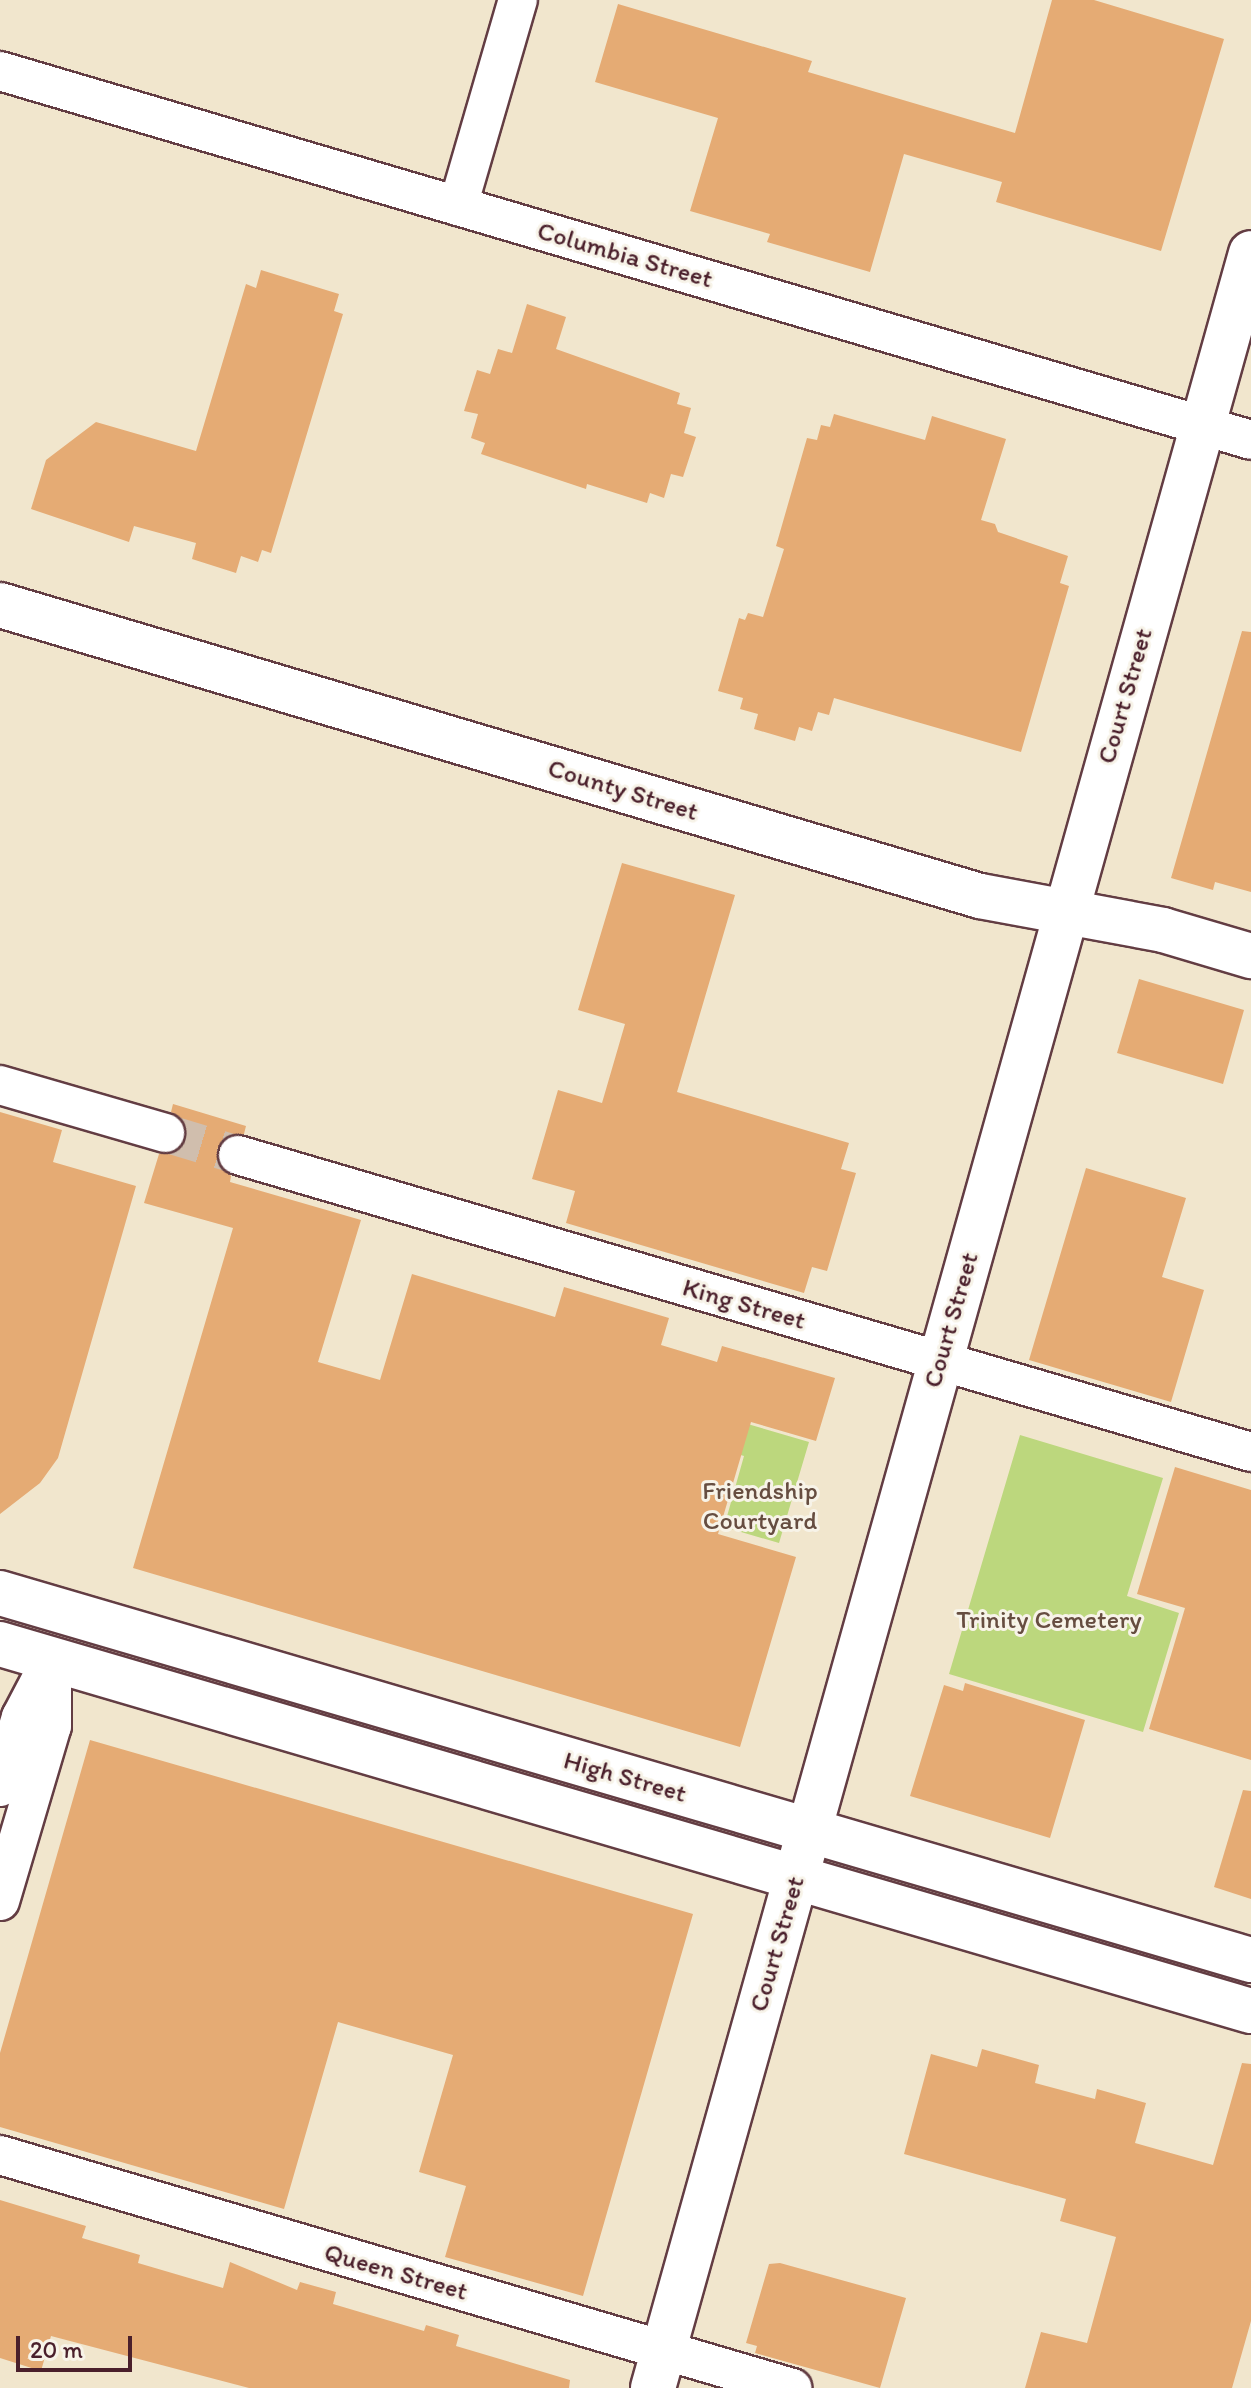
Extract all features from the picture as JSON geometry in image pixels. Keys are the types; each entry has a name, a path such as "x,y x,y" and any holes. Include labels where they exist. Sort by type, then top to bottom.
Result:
{"main road":[{"name":"Court Street","path":"659,2369 1064,911 1251,253"},
{"name":"County Street","path":"0,605 980,896 1163,930 1251,956"},
{"name":"High Street","path":"0,1593 1251,1960"},
{"name":"High Street","path":"0,1644 1251,2011"}],"street":[{"path":"458,206 518,0"},
{"name":"Columbia Street","path":"0,71 1251,440"},
{"path":"0,1085 165,1133"},
{"name":"King Street","path":"238,1155 1251,1452"},
{"path":"0,1787 21,1717 52,1659 66,1612"},
{"path":"0,1901 52,1726 52,1659"},
{"name":"Queen Street","path":"0,2155 659,2369 792,2388"}],"green space":[{"name":"Friendship Courtyard","path":"710,1413 809,1442 779,1543 724,1527 744,1456 701,1443"},
{"name":"Trinity Cemetery","path":"1020,1435 1163,1478 1127,1596 1179,1613 1143,1732 949,1674"}],"building":[{"path":"1052,0 1094,0 1224,39 1161,251 996,202 1002,182 904,154 870,272 767,242 770,234 690,211 718,118 595,82 618,4 812,61 808,72 1015,133"},
{"path":"261,270 339,294 334,311 343,314 271,553 262,550 258,562 241,556 236,573 192,559 196,543 134,526 129,542 31,509 46,460 96,422 196,451 246,284 256,288"},
{"path":"527,304 566,317 556,349 680,393 677,404 691,408 684,433 696,437 683,477 671,474 664,498 650,493 647,503 587,484 586,489 481,454 485,443 471,438 478,414 464,411 477,370 490,374 498,349 512,353"},
{"path":"834,414 925,440 932,416 1006,439 981,520 995,524 998,532 1068,556 1060,583 1069,586 1021,752 834,698 829,715 818,712 812,731 799,727 795,741 754,729 758,714 740,709 743,698 718,691 739,618 745,620 748,613 763,617 784,549 776,546 807,438 817,440 821,425 830,427"},
{"path":"1242,631 1251,632 1251,892 1215,882 1213,890 1171,878"},
{"path":"622,863 735,895 677,1092 849,1143 841,1169 856,1173 827,1271 812,1267 804,1293 566,1223 575,1191 532,1179 558,1090 602,1103 625,1024 578,1010"},
{"path":"1139,979 1244,1010 1223,1084 1117,1053"},
{"path":"173,1104 246,1126 244,1134 223,1139 217,1150 217,1161 231,1176 230,1182 361,1220 318,1362 380,1380 412,1274 555,1317 564,1287 669,1318 661,1345 717,1362 722,1346 835,1378 816,1441 751,1422 718,1534 796,1557 740,1747 133,1568 233,1228 144,1203 159,1154 180,1149 186,1138 181,1118 171,1112"},
{"path":"0,1112 62,1130 53,1162 136,1186 58,1458 40,1483 0,1514"},
{"path":"1086,1168 1186,1198 1162,1277 1204,1290 1171,1402 1029,1360"},
{"path":"1175,1467 1251,1490 1251,1760 1149,1729 1185,1608 1137,1594"},
{"path":"965,1683 1085,1720 1050,1838 910,1796 944,1685 963,1691"},
{"path":"90,1740 693,1914 583,2296 445,2257 466,2186 419,2172 453,2055 338,2022 284,2209 0,2127 0,2053"},
{"path":"1243,1790 1251,1791 1251,1899 1214,1887"},
{"path":"982,2049 1039,2065 1035,2083 1095,2099 1097,2089 1146,2103 1135,2143 1213,2165 1242,2063 1251,2064 1251,2321 1232,2388 1025,2388 1041,2332 1087,2343 1116,2237 1060,2221 1066,2199 904,2154 931,2054 977,2067"},
{"path":"0,2200 86,2226 82,2238 140,2255 138,2263 223,2288 230,2262 297,2290 300,2282 336,2292 333,2304 424,2331 426,2325 459,2335 456,2346 570,2380 569,2388 249,2388 51,2336 41,2371 0,2358"},
{"path":"780,2263 906,2298 880,2388 755,2353 757,2346 746,2343 769,2264"}],"tunnel":[{"path":"165,1133 238,1155"}]}
